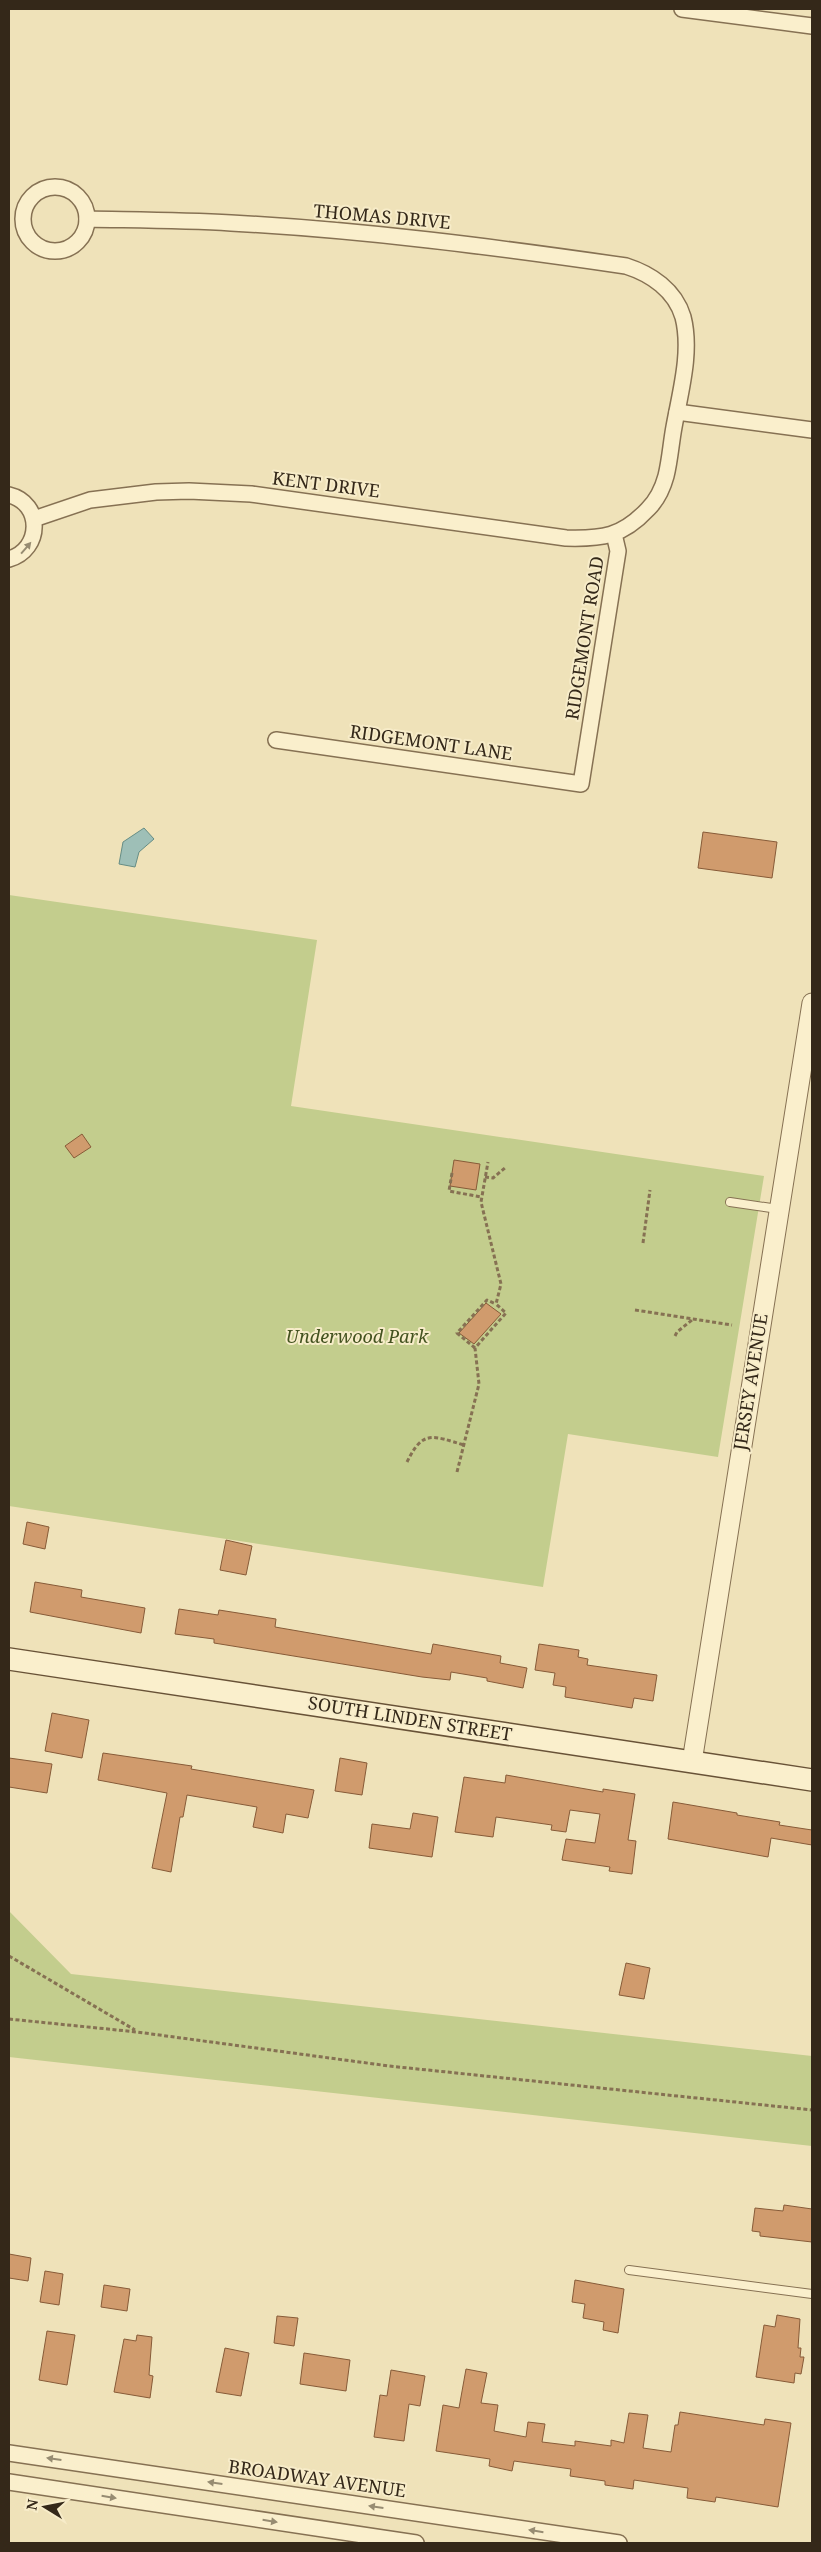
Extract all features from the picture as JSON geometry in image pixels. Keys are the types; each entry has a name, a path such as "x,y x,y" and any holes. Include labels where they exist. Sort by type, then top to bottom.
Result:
{"main road":[{"name":"SOUTH LINDEN STREET","path":"9,1659 812,1780"}],"street":[{"path":"682,9 812,26"},
{"path":"55,186 65,188 81,200 87,218 86,230 80,240 72,247 50,251 39,247 30,240 25,231 23,220 24,208 29,199 45,188 55,186"},
{"name":"THOMAS DRIVE","path":"87,218 232,223 495,247 626,266 642,271 665,288"},
{"name":"RIDGEMONT ROAD","path":"581,784 618,551 614,534 634,523 650,508 660,493 666,476 677,412 682,379 685,331 683,316 677,303 665,288"},
{"path":"677,412 812,430"},
{"name":"KENT DRIVE","path":"34,519 90,500 156,492 189,491 251,494 566,538 596,539 614,534"},
{"path":"9,495 21,500 29,508 34,519 33,539 28,548 9,559"},
{"name":"RIDGEMONT LANE","path":"276,740 581,784"},
{"name":"JERSEY AVENUE","path":"692,1762 812,1003"},
{"name":"BROADWAY AVENUE","path":"9,2453 619,2543"},
{"path":"9,2482 416,2543"}],"lane":[{"path":"730,1202 778,1209"},
{"path":"629,2270 812,2294"}],"path":[{"path":"488,1162 480,1202 500,1284 496,1304"},
{"path":"485,1177 492,1178 506,1167"},
{"path":"452,1173 449,1191 481,1197"},
{"path":"643,1243 650,1190"},
{"path":"457,1472 479,1384 475,1348 457,1334 487,1300 496,1304 506,1313 475,1348"},
{"path":"635,1310 732,1325"},
{"path":"675,1336 677,1332 692,1320"},
{"path":"407,1462 417,1444 425,1438 433,1436 464,1445"},
{"path":"9,1956 138,2032"},
{"path":"9,2018 138,2032 388,2066 812,2110"}],"green space":[{"name":"Underwood Park","path":"9,895 317,940 291,1106 764,1176 718,1457 568,1434 543,1587 9,1506"},
{"path":"9,1911 71,1974 812,2056 812,2146 9,2057"}],"water":[{"path":"144,828 154,839 139,852 135,867 119,864 123,842"}],"building":[{"path":"703,832 777,842 772,878 698,868"},
{"path":"82,1134 91,1147 74,1158 65,1146"},
{"path":"454,1160 480,1164 476,1190 450,1186"},
{"path":"486,1303 501,1314 474,1344 459,1333"},
{"path":"27,1522 49,1527 45,1549 23,1544"},
{"path":"226,1540 252,1546 246,1575 220,1570"},
{"path":"35,1582 82,1590 81,1597 145,1608 141,1633 30,1612"},
{"path":"179,1609 218,1615 219,1610 276,1619 275,1627 431,1654 433,1644 501,1656 500,1663 527,1668 523,1688 487,1681 487,1678 451,1672 450,1680 422,1677 214,1643 214,1639 175,1634"},
{"path":"539,1644 579,1650 578,1657 588,1659 587,1665 657,1675 653,1701 634,1698 632,1708 565,1697 566,1687 553,1685 555,1673 535,1670"},
{"path":"52,1713 89,1720 82,1758 45,1751"},
{"path":"103,1753 192,1766 191,1769 314,1790 308,1818 286,1814 283,1833 253,1827 257,1807 187,1795 183,1817 180,1817 171,1872 152,1868 167,1793 98,1780"},
{"path":"9,1758 52,1764 47,1793 9,1787"},
{"path":"340,1758 367,1763 362,1795 335,1791"},
{"path":"506,1775 603,1792 603,1789 635,1794 628,1840 636,1841 632,1874 609,1871 610,1867 562,1860 566,1839 595,1843 600,1814 570,1810 566,1832 551,1830 552,1825 496,1817 493,1837 455,1832 464,1777 505,1783"},
{"path":"673,1802 737,1813 737,1815 780,1822 779,1825 812,1830 812,1845 771,1838 768,1857 668,1839"},
{"path":"413,1813 438,1817 432,1857 369,1848 372,1824 410,1829"},
{"path":"626,1963 650,1968 644,1999 619,1995"},
{"path":"784,2205 812,2209 812,2242 760,2236 760,2232 752,2231 755,2208 783,2211"},
{"path":"9,2254 31,2258 28,2281 9,2278"},
{"path":"45,2271 63,2274 59,2305 40,2302"},
{"path":"575,2280 624,2289 618,2333 603,2330 604,2322 583,2318 585,2304 572,2302"},
{"path":"104,2285 130,2289 127,2311 101,2307"},
{"path":"777,2315 800,2319 798,2348 801,2348 800,2357 804,2357 801,2374 795,2373 794,2383 756,2377 764,2325 775,2327"},
{"path":"277,2316 298,2318 294,2346 274,2343"},
{"path":"47,2331 75,2335 67,2385 39,2380"},
{"path":"137,2335 152,2337 149,2375 153,2376 150,2398 114,2392 124,2339 136,2341"},
{"path":"225,2348 249,2353 241,2396 216,2392"},
{"path":"304,2353 350,2360 346,2391 300,2384"},
{"path":"466,2369 487,2373 481,2403 498,2405 494,2431 526,2437 528,2422 545,2424 542,2442 575,2446 575,2441 611,2446 611,2440 624,2443 629,2413 648,2415 643,2448 671,2452 675,2425 678,2425 680,2412 764,2425 765,2419 791,2423 778,2507 716,2497 715,2502 687,2498 688,2488 634,2480 633,2489 605,2485 605,2481 570,2476 571,2469 514,2461 512,2471 489,2466 490,2459 436,2451 443,2405 459,2408"},
{"path":"391,2370 425,2376 420,2406 409,2404 404,2441 374,2437 380,2395 387,2396"}]}
